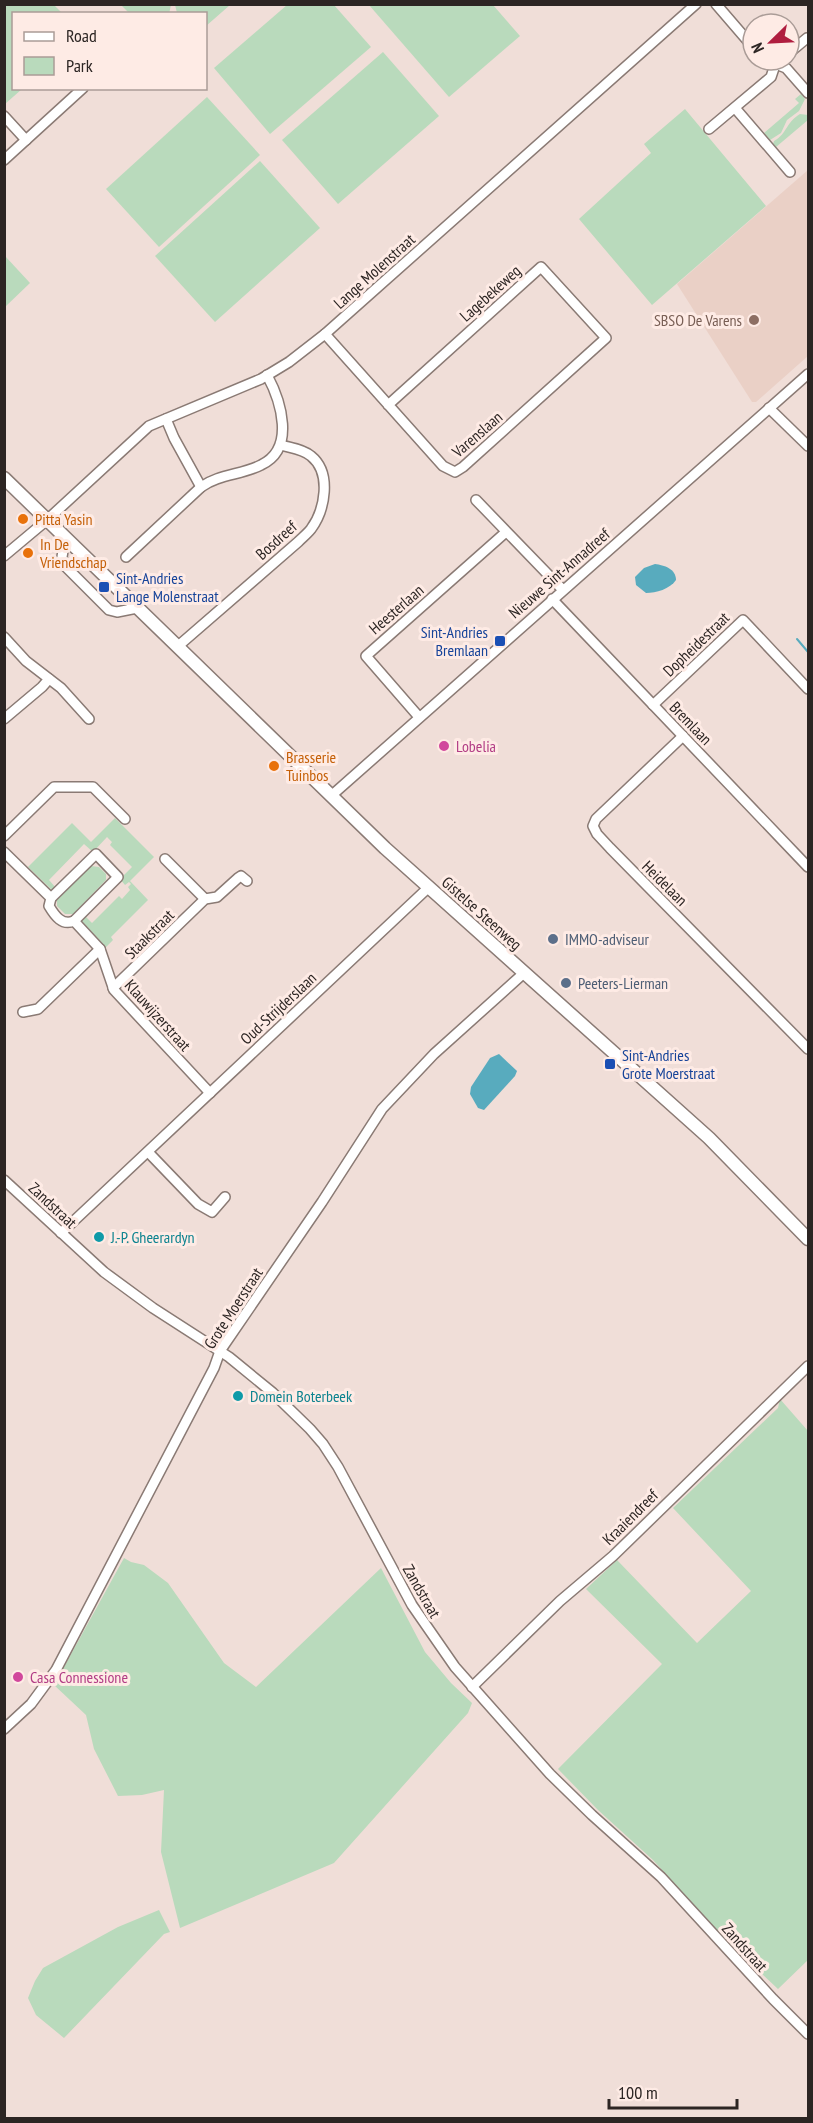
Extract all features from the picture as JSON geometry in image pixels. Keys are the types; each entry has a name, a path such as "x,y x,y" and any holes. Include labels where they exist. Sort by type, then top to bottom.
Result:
{"main road":[{"name":"Gistelse Steenweg","path":"4,478 331,796 709,1138 808,1239"}],"street":[{"name":"Lange Molenstraat","path":"4,556 47,520 146,428 267,375 325,334 696,4"},
{"path":"716,4 741,33"},
{"path":"710,129 773,72"},
{"path":"790,72 808,93"},
{"path":"4,160 81,90"},
{"path":"735,108 790,172"},
{"path":"4,116 26,141"},
{"name":"Lagebekeweg","path":"388,405 541,267 606,338"},
{"name":"Varenslaan","path":"325,334 443,466 451,471 463,467 606,338"},
{"name":"Nieuwe Sint-Annadreef","path":"331,796 808,374"},
{"path":"126,557 201,487 216,479 262,465 272,458 281,445 282,425 276,392 267,375"},
{"path":"769,408 808,446"},
{"path":"166,419 201,487"},
{"name":"Bosdreef","path":"177,647 298,542 315,522 324,492 324,477 320,466 305,452 281,445"},
{"path":"476,500 563,590"},
{"name":"Heesterlaan","path":"419,717 366,656 506,532"},
{"path":"65,538 62,557 64,565 109,610 117,612 137,608"},
{"name":"Bremlaan","path":"552,599 808,867"},
{"name":"Dopheidestraat","path":"653,705 743,620 808,688"},
{"path":"4,637 26,661 61,688 89,719"},
{"path":"4,719 49,679"},
{"name":"Heidelaan","path":"683,736 596,819 593,826 610,848 808,1049"},
{"path":"4,836 54,787 93,787 125,819"},
{"name":"Klauwijzerstraat","path":"4,852 51,898 49,906 57,917 65,923 74,921 100,949 113,988 210,1093"},
{"path":"51,898 96,854 103,861 118,877 74,921"},
{"path":"165,859 205,899"},
{"name":"Staakstraat","path":"113,988 205,899 217,897 242,876 247,880"},
{"name":"Oud-Strijderslaan","path":"61,1233 429,887"},
{"path":"23,1012 38,1009 100,949"},
{"name":"Grote Moerstraat","path":"4,1729 31,1704 56,1670 220,1351 322,1202 377,1115 427,1061 524,973"},
{"path":"148,1152 198,1204 212,1212 225,1197"},
{"name":"Zandstraat","path":"4,1180 123,1287 220,1351 289,1408 323,1444 338,1467 415,1611 472,1688 550,1774 661,1877 773,2000 808,2034"},
{"name":"Kraaiendreef","path":"472,1688 560,1601 613,1556 808,1365"}],"shaded area":[{"name":"SBSO De Varens","path":"808,170 808,356 756,402 752,402 677,284"}],"green space":[{"path":"175,4 230,5 207,25 207,12 177,12"},
{"path":"4,5 54,5 61,12 12,12 12,90 21,90 5,104"},
{"path":"121,5 171,5 169,12 128,12"},
{"path":"287,5 334,5 371,47 270,134 214,68"},
{"path":"369,5 493,5 520,36 449,97"},
{"path":"383,52 439,116 338,204 282,140"},
{"path":"801,94 805,99 799,111 787,120 781,133 770,140 764,133 799,103 795,99"},
{"path":"207,97 260,155 159,247 106,189"},
{"path":"685,109 766,206 652,305 579,219 651,153 644,144"},
{"path":"800,114 808,115 808,120 776,147 773,144 774,141"},
{"path":"260,161 320,228 215,322 155,256"},
{"path":"5,256 30,283 5,307"},
{"path":"115,818 154,857 130,881 148,900 111,937 113,940 106,947 80,919 84,915 92,923 119,896 122,899 130,890 128,887 131,884 129,882 125,885 120,879 132,867 110,845 112,842 107,837 93,852 84,844 49,880 56,888 53,891 28,867 72,823 91,842"},
{"path":"91,866 99,867 106,874 106,880 73,914 65,914 57,906 57,900"},
{"path":"780,1399 808,1431 808,1960 778,1989 730,1944 653,1860 598,1810 558,1769 662,1664 586,1589 617,1560 697,1643 751,1591 673,1508 778,1408"},
{"path":"124,1558 144,1565 168,1583 224,1663 256,1687 381,1568 425,1652 451,1683 472,1703 468,1713 334,1863 180,1928 161,1852 164,1790 142,1795 118,1796 94,1749 86,1715 54,1685"},
{"path":"159,1910 170,1932 164,1934 64,2038 36,2015 28,1998 43,1968 118,1927"}],"water":[{"path":"655,564 672,570 676,580 662,590 646,593 636,585 635,577 644,568"},
{"path":"499,1054 517,1071 484,1110 478,1108 470,1094 471,1087 490,1058"}],"waterway":[{"path":"797,639 808,652"}],"place":[{"name":"SBSO De Varens","path":"754,320"},
{"name":"Pitta Yasin","path":"23,519"},
{"name":"In De Vriendschap","path":"28,553"},
{"name":"Sint-Andries Lange Molenstraat","path":"104,587"},
{"name":"Sint-Andries Bremlaan","path":"500,641"},
{"name":"Lobelia","path":"444,746"},
{"name":"Brasserie Tuinbos","path":"274,766"},
{"name":"IMMO-adviseur","path":"553,939"},
{"name":"Peeters-Lierman","path":"566,983"},
{"name":"Sint-Andries Grote Moerstraat","path":"610,1064"},
{"name":"J.-P. Gheerardyn","path":"99,1237"},
{"name":"Domein Boterbeek","path":"238,1396"},
{"name":"Casa Connessione","path":"18,1677"}]}
